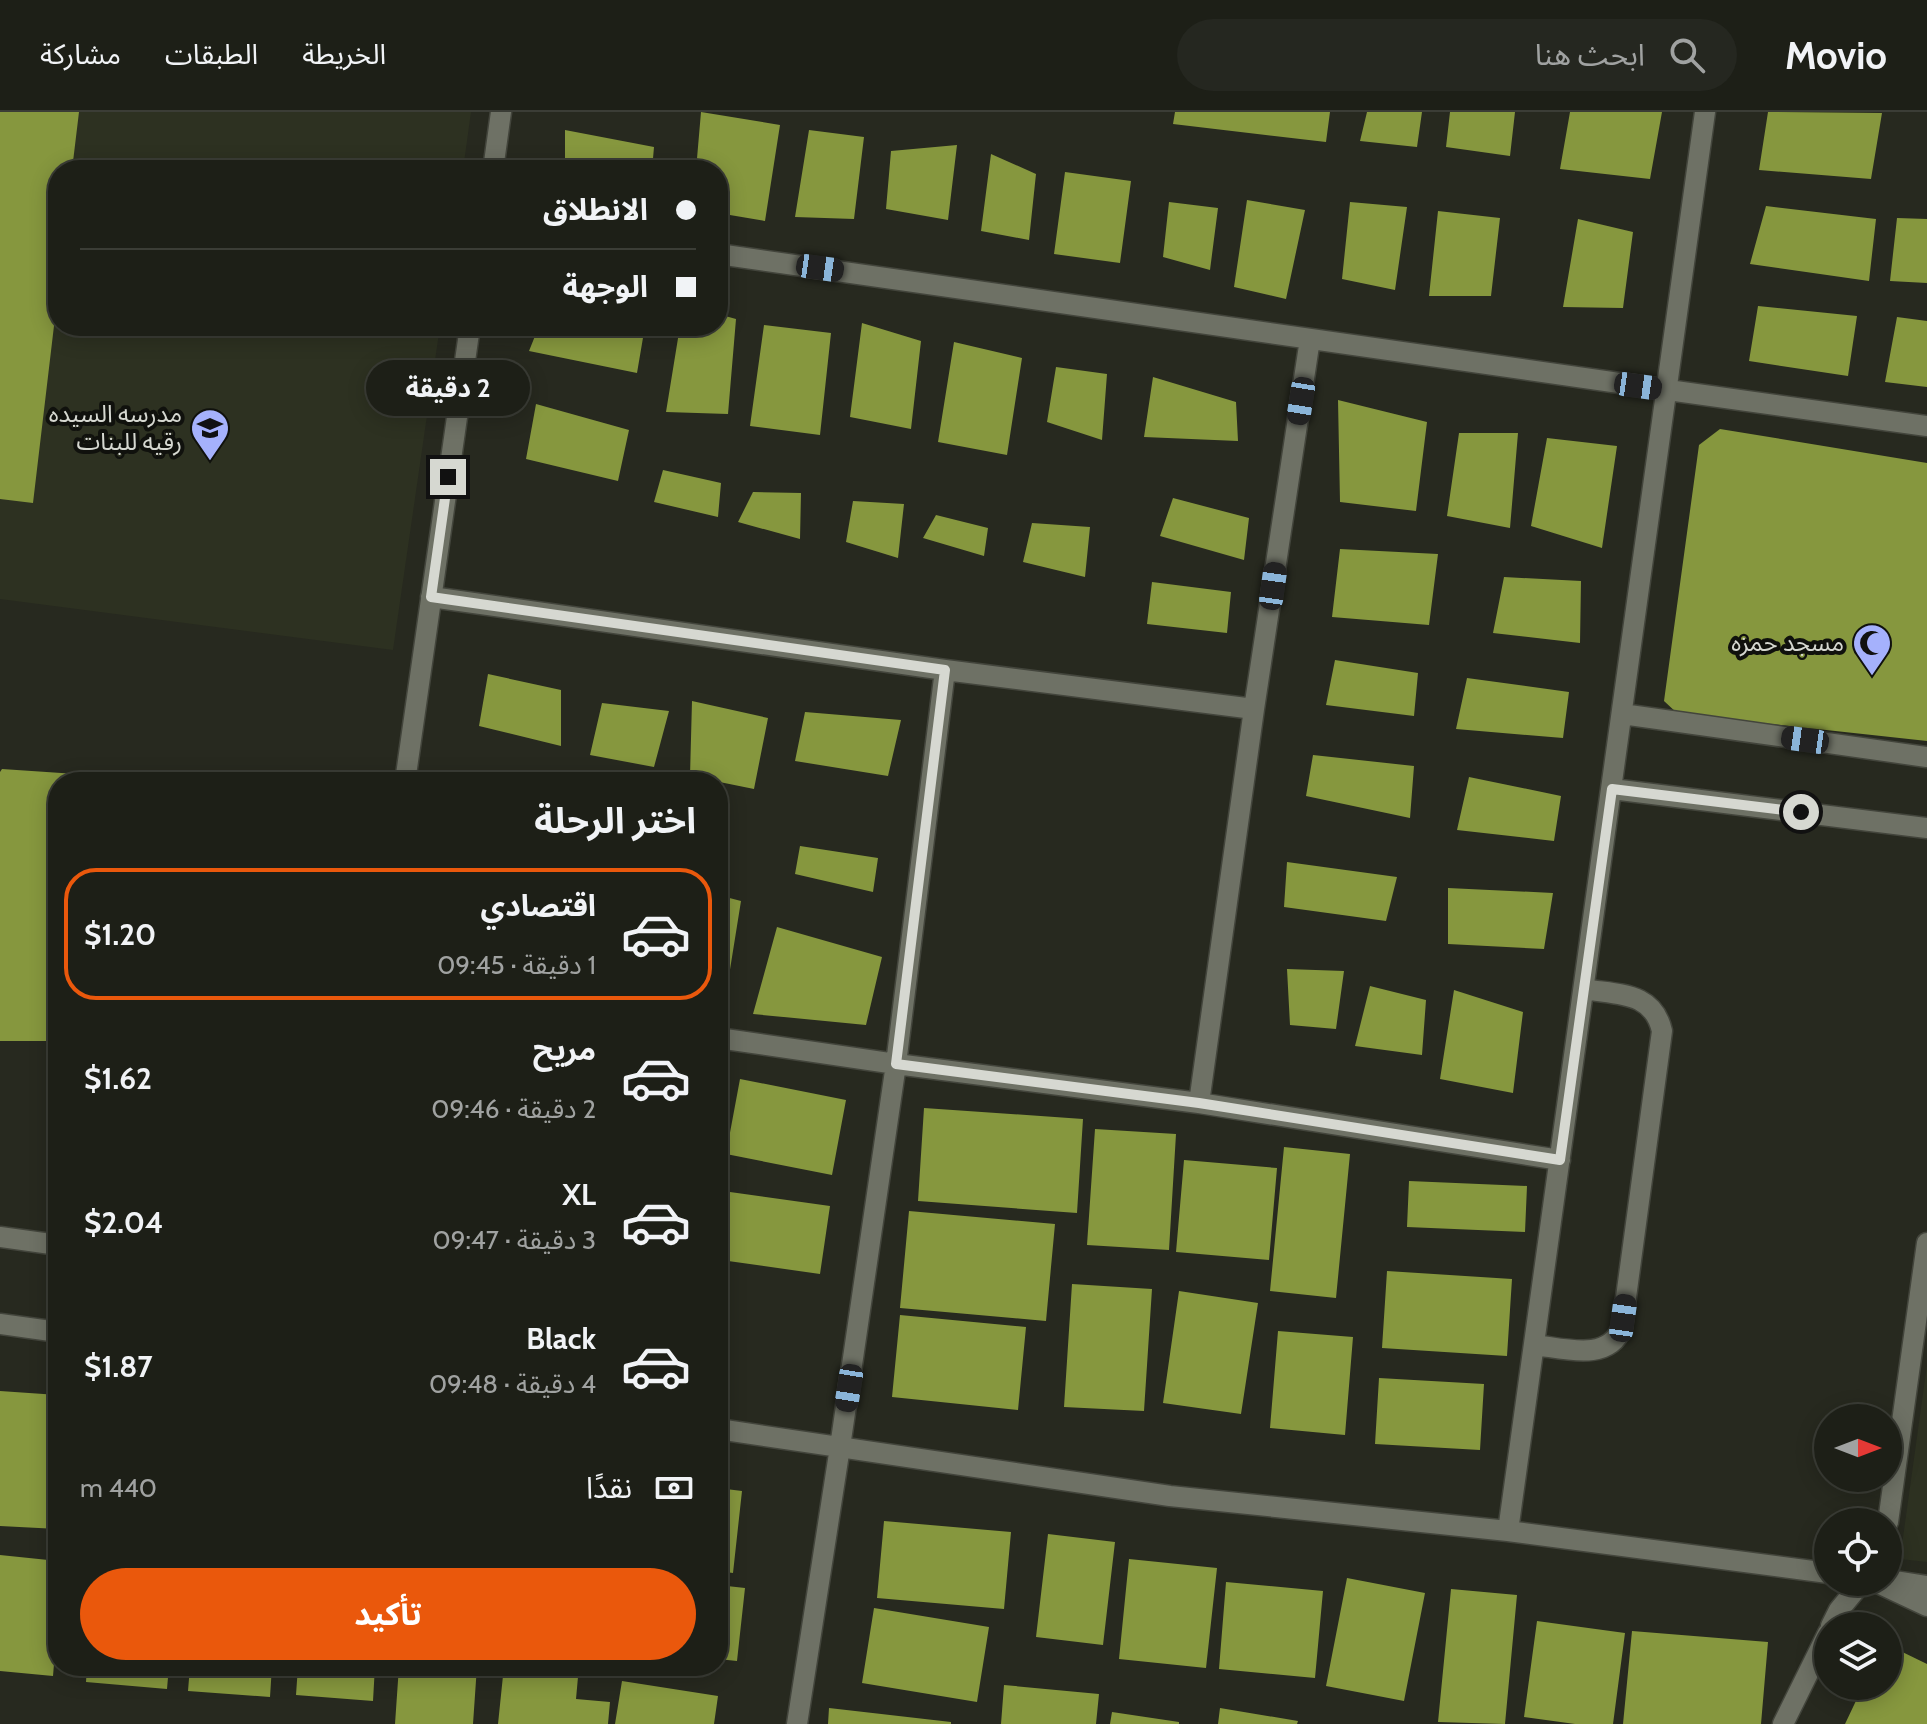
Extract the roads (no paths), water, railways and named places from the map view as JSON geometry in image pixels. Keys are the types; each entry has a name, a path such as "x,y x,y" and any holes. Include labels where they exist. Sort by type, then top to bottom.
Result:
{"street":[{"path":"494,160 501,112"},
{"path":"1508,1531 1705,112"},
{"path":"728,255 1927,426"},
{"path":"406,772 469,336"},
{"path":"1199,1103 1310,339"},
{"path":"431,597 945,670 1254,709"},
{"path":"797,1724 896,1064 945,670"},
{"path":"1622,714 1927,757"},
{"path":"1612,789 1927,828"},
{"path":"1534,1345 1597,1350 1613,1342 1622,1327 1662,1031 1655,1012 1638,998 1584,989"},
{"path":"728,1039 1199,1103 1560,1160"},
{"path":"0,1237 48,1244"},
{"path":"1890,1508 1927,1243"},
{"path":"0,1324 48,1331"},
{"path":"728,1430 1170,1496 1508,1531 1814,1571"},
{"path":"1902,1582 1927,1586"},
{"path":"1902,1594 1927,1606"},
{"path":"1838,1612 1850,1596"},
{"path":"1783,1724 1814,1661"}],"place":[{"name":"مدرسه السيده رقيه للبنات","path":"210,462"},
{"name":"مسجد حمزه","path":"1872,677"}]}
